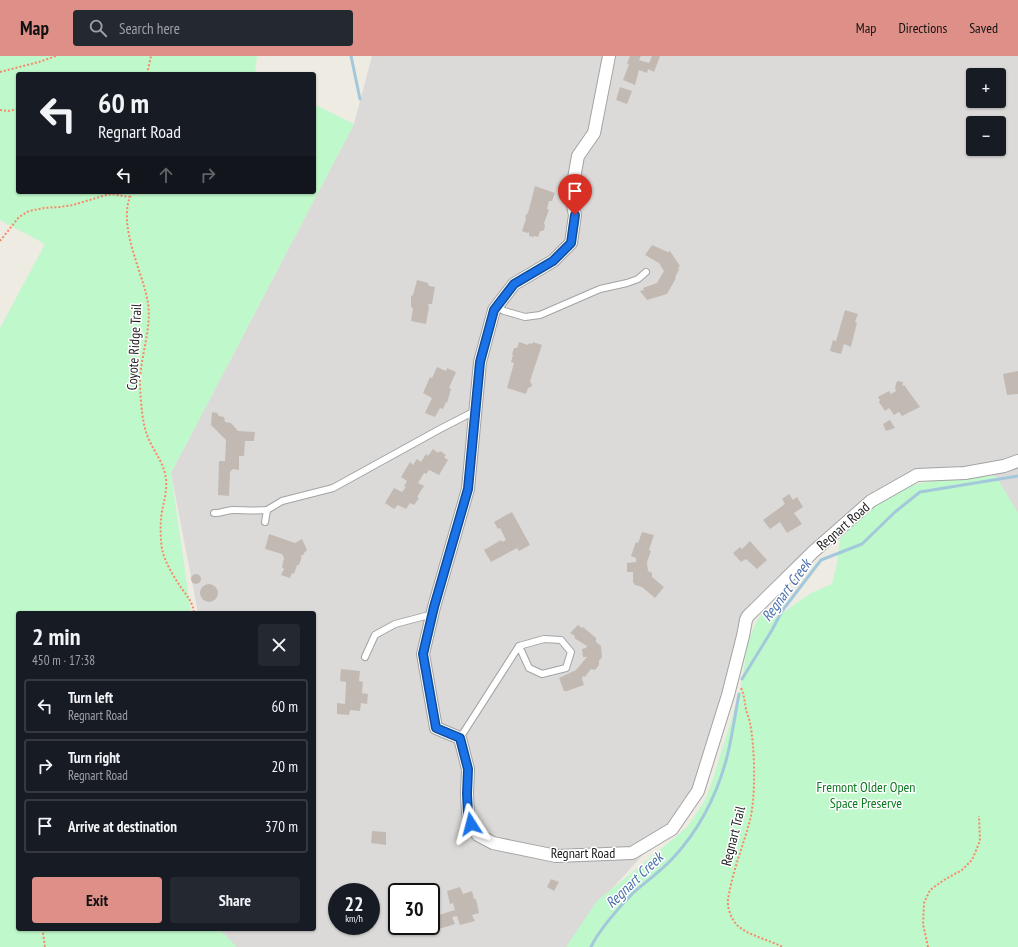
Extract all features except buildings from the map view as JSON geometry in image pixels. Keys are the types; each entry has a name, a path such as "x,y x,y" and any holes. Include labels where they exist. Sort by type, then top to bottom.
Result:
{"street":[{"path":"460,738 436,728 423,654 468,489 480,362 496,306 514,284 553,261 571,243 575,215 571,195 578,156 594,133 609,56"},
{"name":"Regnart Road","path":"460,738 468,769 468,813 471,824 478,835 493,843 556,856 632,853 672,829 698,791 728,695 748,616 813,552 871,501 918,475 965,473 1004,466 1018,461"}],"lane":[{"path":"496,306 504,311 525,317 540,315 600,289 638,279 646,272"},
{"path":"214,513 218,514 233,510 267,510 282,502 333,488 475,411"},
{"path":"265,522 267,510"},
{"path":"365,657 375,635 395,624 433,614"},
{"path":"460,738 519,646 544,639 561,640 571,652 566,668 542,674 529,668 519,646"}],"path":[{"path":"0,72 56,56"},
{"path":"147,72 151,56"},
{"path":"0,110 8,111 16,109"},
{"path":"0,241 19,217 35,209 67,206 112,194 129,197"},
{"name":"Coyote Ridge Trail","path":"131,194 129,197 126,221 127,228 144,283 148,305 148,333 141,366 141,403 148,436 163,465 166,480 161,530 162,547 168,566 189,598 194,611"},
{"name":"Regnart Trail","path":"739,686 745,696 746,708 750,722 752,738 753,790 750,818 745,839 738,858 728,901 730,913 736,924 752,934 783,947"},
{"path":"928,947 923,924 924,903 930,890 962,870 972,860 980,841 979,816"},
{"path":"44,931 45,947"}],"shaded area":[{"path":"372,56 1018,56 1018,513 995,476 967,469 917,472 750,608 695,790 668,827 599,903 568,947 236,947 221,931 316,931 316,611 198,611 171,473 354,124"}],"green space":[{"path":"0,56 257,56 255,72 16,72 16,194 316,194 316,105 354,124 171,473 191,611 16,611 16,931 221,931 237,947 0,947 0,328 45,244 0,220"},
{"name":"Fremont Older Open Space Preserve","path":"996,476 1018,513 1018,947 566,947 597,901 687,827 704,802 710,788 740,692 748,642 755,624 762,613 774,619 811,593 832,584 837,563 840,539 867,511 888,496 909,486 936,480"}],"waterway":[{"path":"351,56 360,99"},
{"name":"Regnart Creek","path":"742,679 782,611 821,560 862,544 895,512 920,492 1018,476"},
{"name":"Regnart Creek","path":"591,947 604,926 617,911 634,892 659,872 673,858 699,824 718,785 723,771 739,694"}],"route":[{"path":"471,824 468,813 468,769 460,738 436,728 423,654 434,607 468,489 480,362 494,310 514,284 553,261 571,243 575,215"}]}
